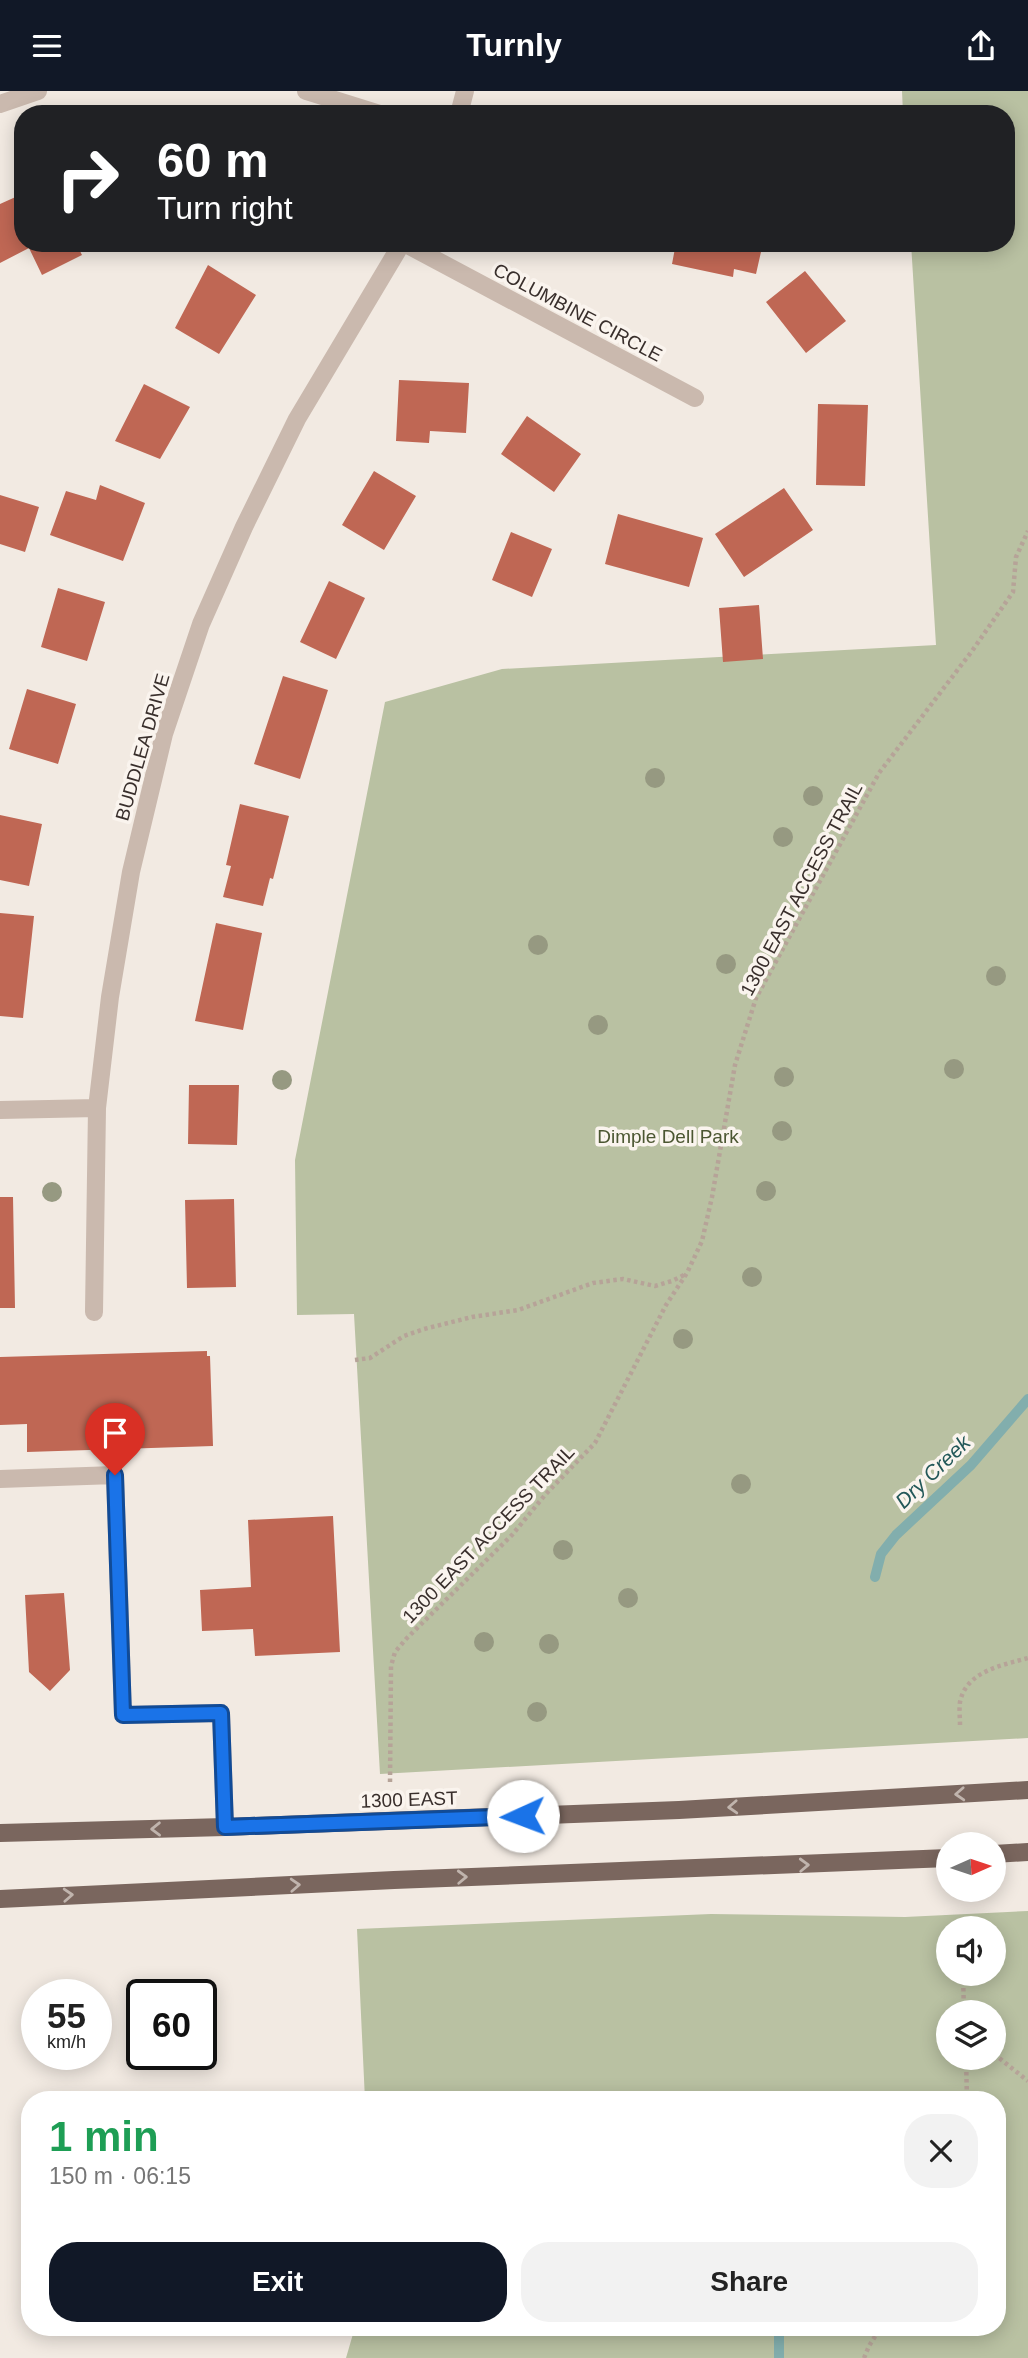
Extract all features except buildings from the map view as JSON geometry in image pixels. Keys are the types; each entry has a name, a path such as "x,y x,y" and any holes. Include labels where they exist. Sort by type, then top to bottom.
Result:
{"main road":[{"name":"1300 EAST","path":"0,1833 679,1810 1028,1790"},
{"path":"1006,1853 1028,1852"},
{"path":"0,1899 936,1858"}],"street":[{"path":"0,104 38,91"},
{"path":"306,91 351,105"},
{"name":"BUDDLEA DRIVE","path":"94,1312 97,1108 110,997 131,872 164,734 201,624 244,527 297,419 398,252"},
{"name":"COLUMBINE CIRCLE","path":"420,252 695,398"},
{"path":"0,1110 97,1108"},
{"path":"0,1479 115,1475 123,1715 221,1713 225,1827"}],"path":[{"name":"1300 EAST ACCESS TRAIL","path":"390,1782 391,1666 395,1653 512,1535 545,1495 595,1443 702,1241 735,1065 756,998 879,772 972,651 1013,592 1016,557 1028,531"},
{"path":"355,1360 370,1358 404,1336 424,1329 472,1317 518,1310 593,1283 623,1279 655,1286 672,1282 687,1273"},
{"path":"960,1725 960,1701 971,1681 999,1666 1028,1658"},
{"path":"1006,2064 1028,2081"},
{"path":"966,2070 967,2091"},
{"path":"864,2358 875,2336"}],"green space":[{"name":"Dimple Dell Park","path":"902,91 1028,91 1028,1738 380,1774 354,1314 297,1315 295,1160 385,702 502,669 936,645 912,252 1015,252 1015,105 903,105"},
{"path":"1028,1911 1028,2358 346,2358 352,2336 1006,2336 1006,2091 365,2091 357,1929 711,1914 905,1917"}],"waterway":[{"name":"Dry Creek","path":"875,1577 881,1554 896,1535 971,1465 1028,1399"},
{"name":"Dry Creek","path":"779,2336 779,2358"}],"route":[{"path":"115,1475 123,1715 221,1713 225,1827 523,1816"}]}
